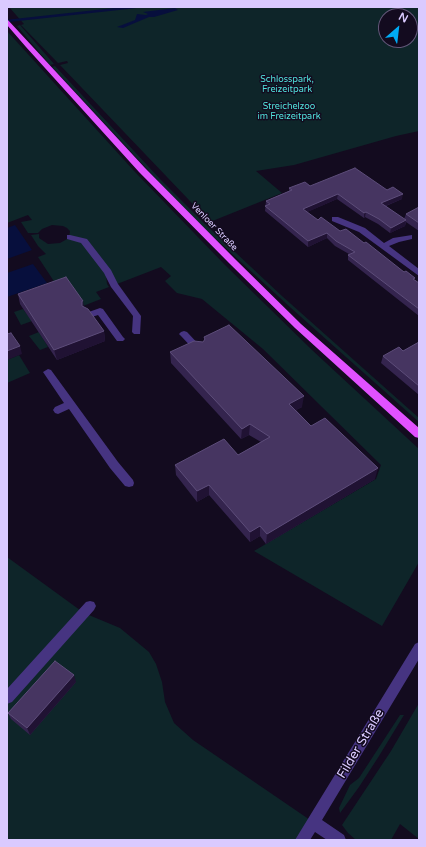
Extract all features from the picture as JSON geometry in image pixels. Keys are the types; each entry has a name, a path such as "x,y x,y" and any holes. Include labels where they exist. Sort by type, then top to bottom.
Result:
{"main road":[{"name":"Venloer Straße","path":"8,21 33,51 142,170 232,261 298,326 419,434"}],"street":[{"path":"335,219 362,230 419,273"},
{"path":"70,237 84,241 108,272 114,285 137,316 137,332"},
{"path":"383,246 396,240 409,237"},
{"path":"89,315 100,311 120,339"},
{"path":"184,334 199,350"},
{"path":"48,372 114,465 129,483"},
{"path":"58,410 70,404"},
{"path":"7,698 90,606"},
{"name":"Filder Straße","path":"302,840 419,648"},
{"path":"313,822 339,840"}],"green space":[{"name":"Schlosspark, Freizeitpark","path":"9,7 419,7 419,131 396,136 294,165 256,171 282,193 210,222 60,65 68,63 67,61 58,63 21,25 24,24"},
{"path":"20,25 54,64 50,65 17,26"},
{"path":"7,31 135,172 225,265 312,350 419,449 419,562 382,626 254,551 376,479 381,465 263,349 202,299 177,293 165,281 171,276 161,267 117,284 106,274 107,284 109,287 96,292 101,299 83,306 70,287 57,286 38,257 46,254 38,246 31,235 39,234 39,238 48,244 60,243 69,238 70,231 63,226 52,225 42,229 38,233 28,233 21,222 32,220 28,215 7,223"},
{"path":"55,66 160,179 204,223 282,296 419,418 419,422 205,229 52,67"},
{"path":"23,309 32,321 21,325 14,312"},
{"path":"39,332 48,347 40,350 29,336"},
{"path":"19,355 30,373 7,383 7,360"},
{"path":"7,557 84,613 120,628 149,652 156,664 162,682 165,702 174,723 193,740 313,822 302,840 7,840"},
{"path":"419,703 419,839 400,824 391,840 356,840 342,825 391,751"},
{"path":"400,715 404,715 359,787 340,813 339,808 350,785 359,778"}],"shaded area":[{"path":"175,8 178,10 149,17 123,28 117,27 135,20 137,14 148,14 143,12"},
{"path":"15,225 32,250 7,259 7,228"},
{"path":"33,264 47,283 7,297 7,273"}],"building":[{"path":"355,168 387,190 393,187 403,194 381,203 406,220 391,228 379,219 366,212 364,213 338,194 303,209 318,220 321,217 340,231 346,229 364,243 366,242 404,272 406,271 415,278 413,279 419,283 419,309 348,255 355,252 336,241 327,233 308,241 265,206 270,204 266,201 292,190 289,188 305,182 310,186"},
{"path":"419,207 419,223 406,214"},
{"path":"66,277 83,301 82,306 88,309 104,331 54,350 18,294"},
{"path":"229,325 304,396 289,404 311,426 325,418 378,468 267,534 260,526 250,532 209,485 197,491 175,465 224,439 238,455 270,437 250,424 242,429 170,352 194,341 203,342 205,339 204,337"},
{"path":"11,333 20,346 7,351 7,334"},
{"path":"419,342 419,386 383,356 399,347 403,351"},
{"path":"55,661 74,675 27,728 8,713"}],"waterway":[{"path":"7,21 135,7"}],"park label":[{"name":"Streichelzoo im Freizeitpark","path":"289,112"}]}
